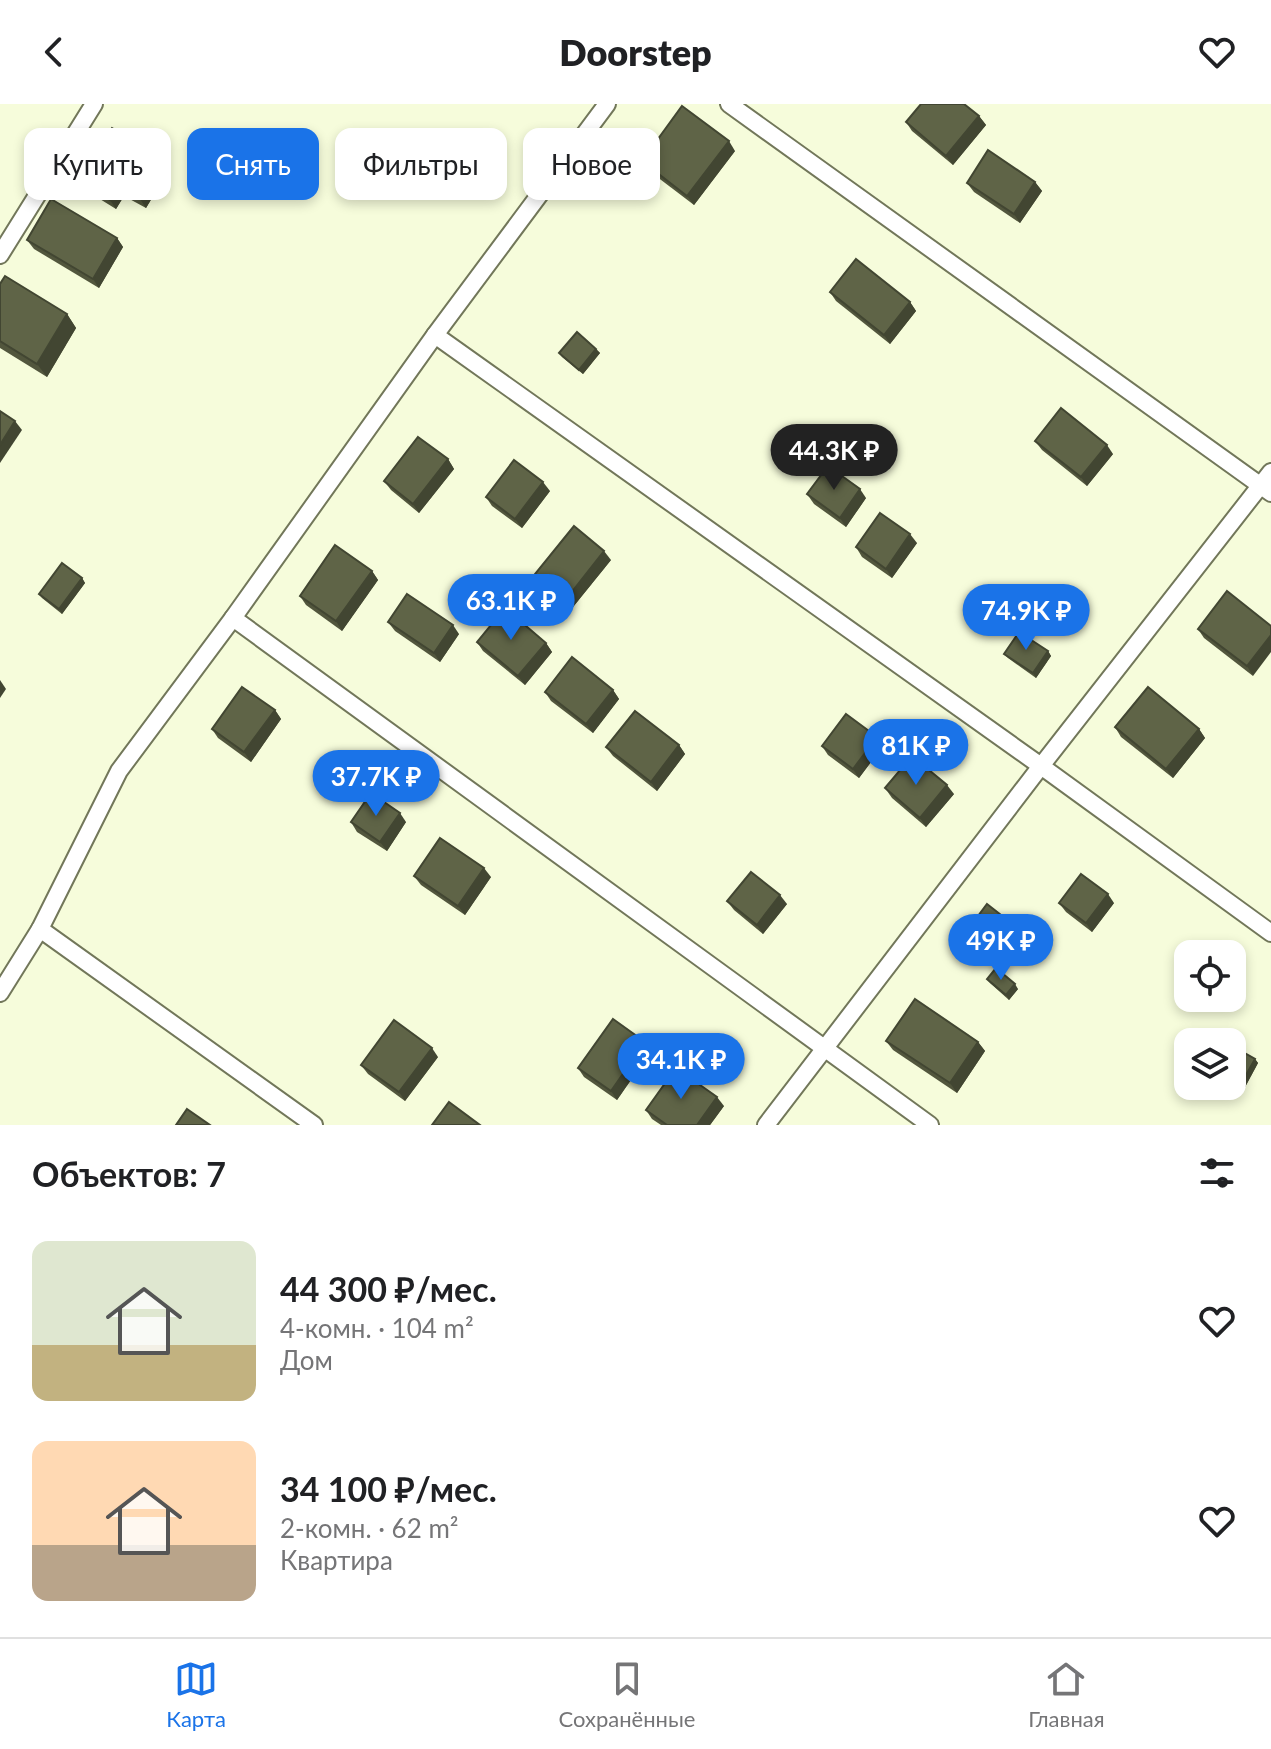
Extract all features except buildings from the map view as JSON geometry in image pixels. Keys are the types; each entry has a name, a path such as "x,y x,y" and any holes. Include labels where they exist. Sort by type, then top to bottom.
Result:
{"lane":[{"path":"0,255 94,104"},
{"path":"0,993 40,929 119,771 233,618 435,335 607,104"},
{"path":"729,104 1268,484 1041,766 766,1125"},
{"path":"435,335 1271,933"},
{"path":"233,618 930,1125"},
{"path":"40,929 314,1125"}]}
